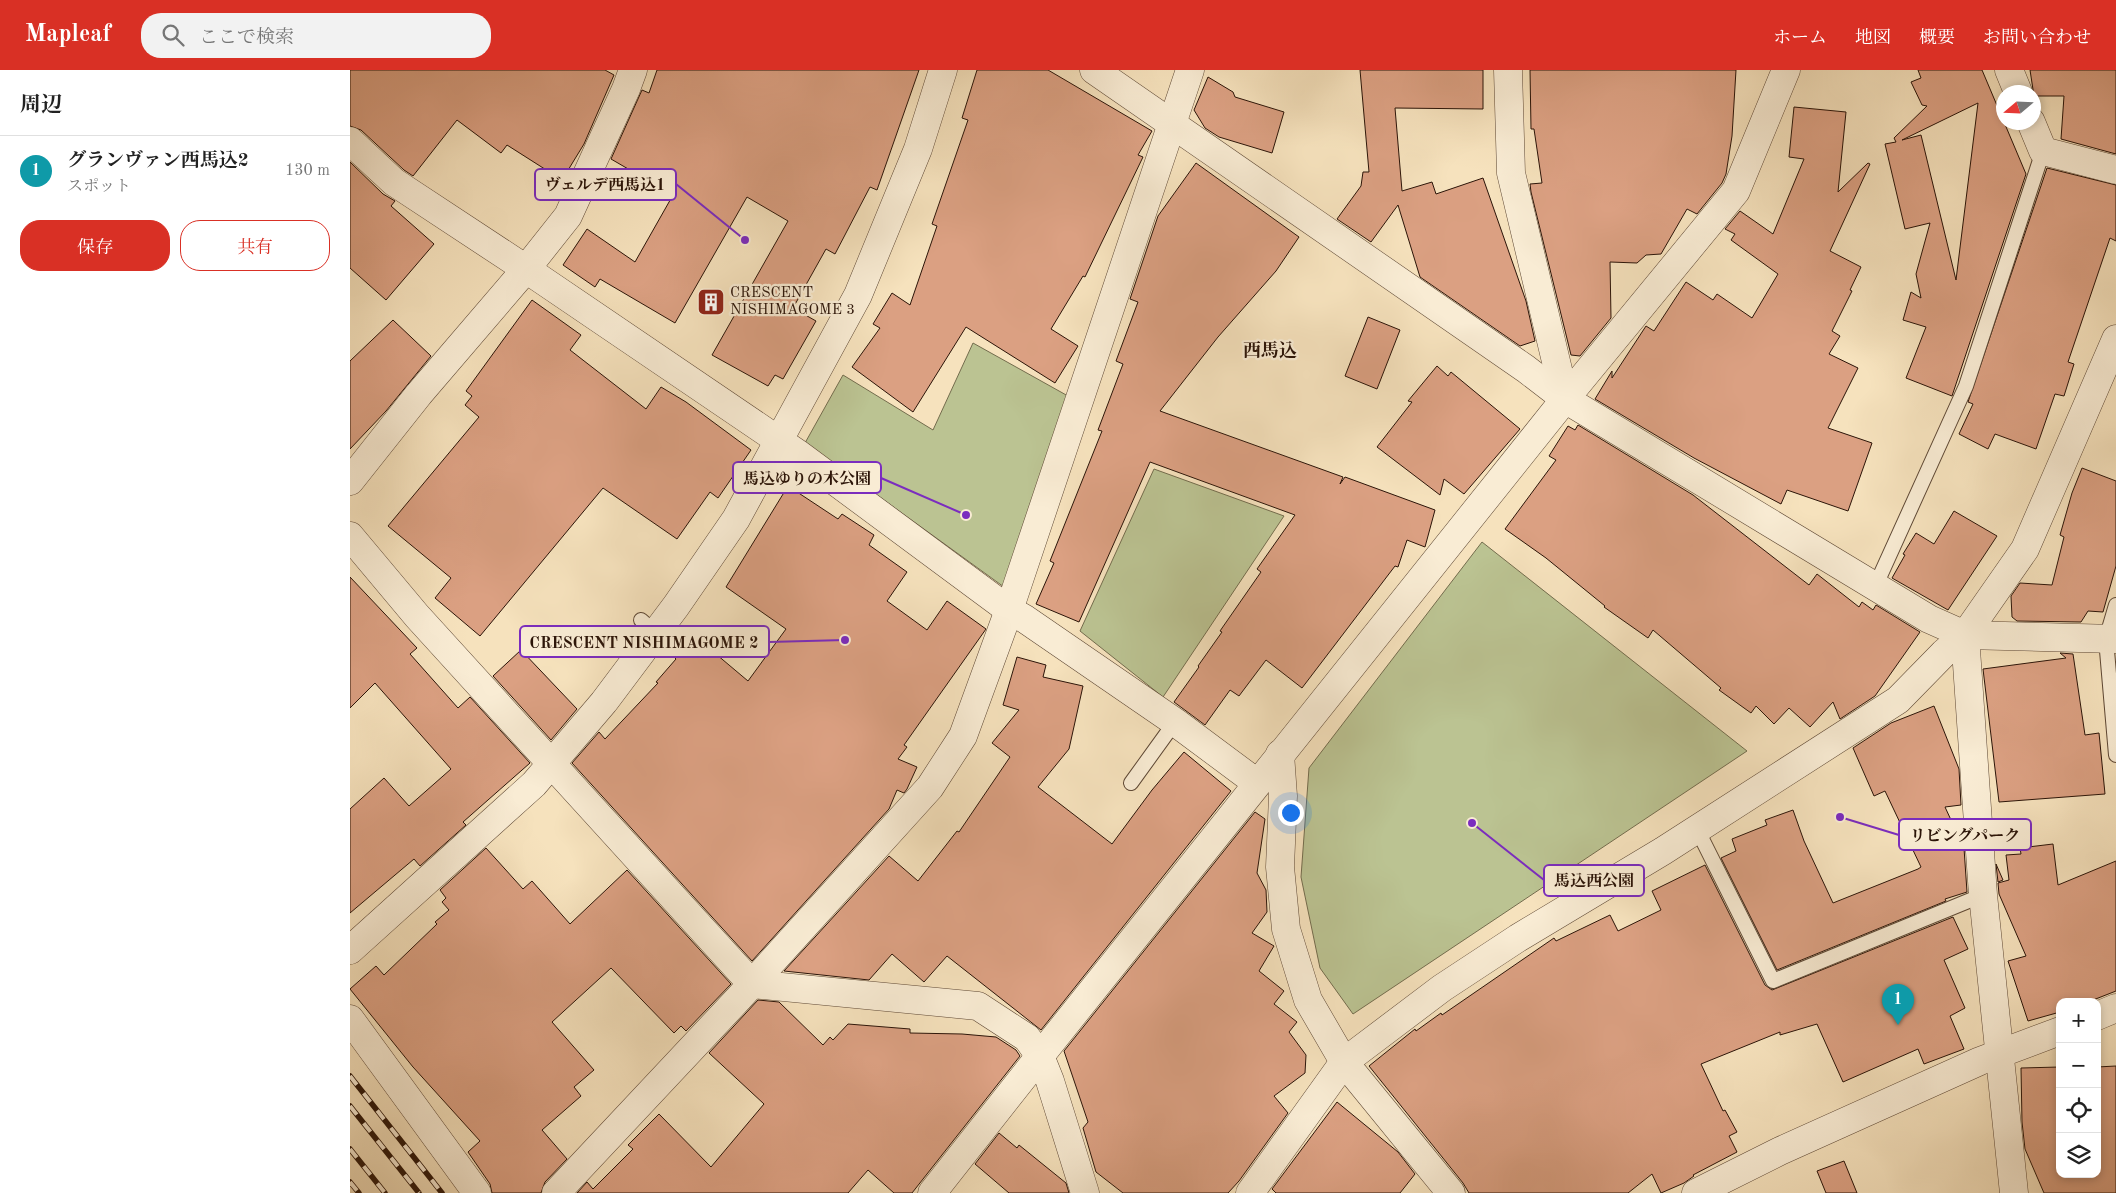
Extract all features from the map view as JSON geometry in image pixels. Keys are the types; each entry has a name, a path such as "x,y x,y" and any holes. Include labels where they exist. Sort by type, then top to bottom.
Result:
{"street":[{"path":"350,481 419,394 526,269 568,216 633,70"},
{"path":"350,950 516,810 604,702 648,626 736,518 858,295 918,149 943,70"},
{"path":"1094,70 1526,369 1565,399 1929,619 1965,635 2111,639"},
{"path":"556,1193 676,1072 752,984 930,787 963,736 1009,610 1190,70"},
{"path":"1508,70 1511,173 1565,399"},
{"path":"932,1193 1280,754 1565,399 1736,191 1786,70"},
{"path":"2009,70 2015,85"},
{"path":"2034,130 2043,151 2116,170"},
{"path":"350,141 394,182 779,441 1009,610 1026,619 1175,722 1257,783"},
{"path":"1250,1193 1344,1062 1442,988 1518,938 1697,829 1898,700 1944,653 1965,635 2025,549 2116,339"},
{"path":"350,536 417,616 752,984 978,1006 1027,1038 1040,1056 1050,1081 1085,1193"},
{"path":"1965,635 1983,895 1998,1054 2014,1193"},
{"path":"1280,754 1283,796 1280,866 1286,929 1308,1000 1344,1062 1451,1193"},
{"path":"2101,1014 2116,1008"},
{"path":"350,1019 477,1193"},
{"path":"1696,1193 1780,1151 1998,1054 2056,1032"}],"lane":[{"path":"1875,587 1966,386 2043,151"},
{"path":"2116,605 2111,639 2116,755"},
{"path":"1131,783 1175,722"},
{"path":"1697,829 1773,981 1983,895"}],"green space":[{"path":"973,343 1068,396 1004,587 805,443 843,375 933,430"},
{"path":"1154,469 1284,516 1163,697 1080,631"},
{"path":"1482,542 1747,751 1353,1014 1320,968 1301,877 1309,768"}],"building":[{"path":"350,70 605,70 614,75 584,144 562,180 507,145 501,153 457,120 413,176 361,130 350,126"},
{"path":"657,70 919,70 877,190 870,187 835,254 826,249 793,308 816,321 783,379 775,375 768,386 712,355 788,221 747,197 675,323 600,279 595,287 563,265 587,229 635,262 673,195 611,159 642,90 649,93"},
{"path":"977,70 1048,70 1152,131 1138,155 1143,157 1085,277 1083,276 1051,329 1078,346 1055,383 966,327 913,412 852,367 880,328 873,324 892,293 910,305 937,226 932,224 968,120 962,118"},
{"path":"1360,70 1483,70 1483,109 1395,108 1402,191 1432,182 1436,194 1483,178 1526,301 1535,341 1520,346 1420,277 1398,205 1371,242 1337,219 1361,186 1363,172 1369,172"},
{"path":"1530,70 1736,70 1732,136 1726,174 1722,183 1697,214 1687,209 1661,254 1646,255 1637,263 1610,262 1611,318 1580,356 1571,355 1531,192 1530,184 1542,183 1534,129 1531,129"},
{"path":"1918,70 1982,70 1996,103 1996,130 2007,130 2026,174 1952,396 1906,378 1926,327 1903,320 1911,292 1921,298 1916,274 1930,223 1905,229 1885,144 1896,142 1894,138 1927,106 1922,105 1911,82 1921,78","holes":["1978,103 1956,280 1921,135 1902,140"]},
{"path":"2030,70 2116,70 2116,154 2061,139 2064,96 2041,96 2041,85 2032,85"},
{"path":"1208,77 1233,92 1235,97 1284,112 1272,153 1219,137 1205,128 1194,110"},
{"path":"1794,107 1846,112 1838,192 1868,163 1870,164 1830,251 1861,267 1850,290 1852,291 1832,331 1840,336 1829,354 1858,368 1828,428 1872,443 1848,511 1787,490 1781,504 1694,458 1595,399 1612,371 1612,378 1646,326 1654,331 1686,282 1713,300 1717,294 1752,318 1778,274 1731,240 1735,234 1725,229 1740,211 1773,234 1804,159 1789,157"},
{"path":"350,162 383,194 395,201 391,206 434,244 386,300 350,268"},
{"path":"1196,163 1299,237 1276,271 1218,337 1160,411 1343,477 1340,484 1345,477 1435,510 1425,547 1407,540 1398,567 1395,566 1302,688 1266,660 1239,696 1230,690 1205,725 1174,702 1261,572 1257,569 1295,515 1150,462 1079,622 1036,604 1054,563 1050,561 1102,431 1098,430 1123,364 1116,361 1138,302 1130,299 1158,216"},
{"path":"2047,168 2116,185 2116,241 2110,238 2068,362 2074,364 2064,396 2055,394 2036,449 1995,434 1988,449 1959,434 1973,404 1968,402"},
{"path":"532,300 581,335 570,350 646,409 661,387 686,402 751,450 718,498 710,492 677,539 603,488 480,636 435,598 451,578 388,526 479,417 465,405 472,396 466,391"},
{"path":"1368,317 1400,330 1377,389 1345,376"},
{"path":"393,320 431,356 386,411 350,449 350,361"},
{"path":"1437,366 1448,376 1451,372 1520,429 1464,494 1444,479 1440,495 1377,447 1412,402 1408,401"},
{"path":"1578,425 1693,495 1809,585 1817,574 1859,607 1862,602 1873,610 1876,605 1920,632 1875,696 1840,719 1833,702 1810,727 1789,708 1774,724 1756,706 1751,713 1719,690 1721,688 1653,630 1648,638 1604,607 1546,558 1505,529 1556,460 1549,456 1568,426 1575,430"},
{"path":"2082,468 2116,481 2116,566 2103,612 2088,611 2081,622 2017,621 2012,617 2011,596 2020,583 2052,585 2064,537 2060,535 2072,493"},
{"path":"788,486 838,519 842,514 874,535 869,545 907,572 887,601 927,630 947,601 986,629 904,745 907,747 898,759 917,767 907,789 904,793 897,790 889,809 752,961 572,763 599,732 605,739 658,683 656,682 676,659 672,655 691,633 748,681 786,629 726,587"},
{"path":"1954,511 1997,536 1948,610 1892,578 1905,555 1903,554 1916,533 1934,544"},
{"path":"350,577 417,648 410,654 458,708 470,697 530,763 463,822 466,825 420,866 414,859 350,913 350,809 384,778 409,806 451,769 375,683 350,708"},
{"path":"521,650 577,709 551,740 493,676"},
{"path":"2060,653 2073,654 2085,735 2099,733 2105,794 1999,802 1983,669 2066,658"},
{"path":"1017,657 1046,665 1043,677 1083,686 1069,749 1038,787 1112,844 1152,790 1184,752 1231,791 1041,1030 947,956 924,982 892,954 869,980 784,971 889,856 918,881 957,831 959,832 1010,757 992,743 1019,710 1003,705"},
{"path":"1934,706 1959,769 1961,805 1945,807 1964,848 1967,892 1945,899 1946,901 1777,970 1721,858 1736,851 1732,839 1767,825 1765,820 1793,810 1804,841 1833,903 1918,869 1921,867 1885,791 1874,796 1853,748 1891,723"},
{"path":"1255,812 1265,819 1257,873 1266,890 1267,912 1252,933 1274,946 1259,971 1284,991 1274,1004 1297,1022 1289,1032 1306,1055 1305,1073 1274,1096 1288,1113 1239,1181 1228,1193 1123,1193 1096,1172 1083,1128 1088,1122 1064,1051"},
{"path":"2053,844 2058,885 2116,861 2116,991 2098,998 2056,998 2056,1013 2028,1021 2008,961 2026,956 1999,894 1998,883 2009,880 2006,855 2021,854 2020,848"},
{"path":"486,848 523,889 532,881 570,924 627,870 731,984 686,1031 681,1026 674,1033 611,968 552,1022 594,1070 574,1087 581,1096 542,1130 567,1159 545,1182 541,1193 492,1193 490,1184 468,1152 480,1141 413,1067 350,989 376,966 384,975 437,924 435,922 449,910 442,902 446,898 440,890"},
{"path":"1996,864 2003,880 1998,882"},
{"path":"1705,865 1765,985 1772,990 1953,917 1968,949 1944,960 1965,1008 1950,1016 1964,1049 1924,1064 1918,1049 1843,1082 1817,1024 1780,1035 1780,1032 1701,1064 1723,1111 1725,1110 1737,1132 1729,1136 1737,1152 1693,1175 1684,1183 1661,1193 1652,1174 1628,1193 1469,1193 1369,1066 1415,1029 1416,1031 1441,1013 1442,1015 1554,938 1556,941 1610,915 1618,931 1661,910 1652,891"},
{"path":"758,1000 779,1002 823,1045 830,1037 833,1040 848,1024 910,1029 910,1033 996,1037 1016,1050 1020,1056 912,1193 894,1193 868,1170 848,1193 577,1193 587,1182 593,1189 633,1149 628,1145 659,1114 711,1167 764,1104 709,1053"},
{"path":"2116,1066 2116,1193 2044,1193 2025,1149 2022,1122 2021,1068 2056,1067 2056,1178 2101,1178 2101,1067"},
{"path":"1337,1102 1398,1152 1415,1174 1400,1193 1276,1193 1272,1189"},
{"path":"999,1133 1017,1148 1019,1145 1066,1183 1069,1193 1009,1193 975,1164"},
{"path":"1844,1161 1857,1193 1826,1193 1817,1171"}],"railway":[{"path":"350,1076 442,1193"},
{"path":"350,1106 419,1193"},
{"path":"350,1149 385,1193"},
{"path":"350,1182 359,1193"}],"place":[{"name":"ヴェルデ西馬込1","path":"745,240"},
{"name":"CRESCENT NISHIMAGOME 3","path":"711,302"},
{"name":"馬込ゆりの木公園","path":"966,515"},
{"name":"CRESCENT NISHIMAGOME 2","path":"845,640"},
{"name":"リビングパーク","path":"1840,817"},
{"name":"馬込西公園","path":"1472,823"},
{"name":"グランヴァン西馬込2","path":"1898,1025"}],"district":[{"name":"西馬込","path":"1270,351"}]}
